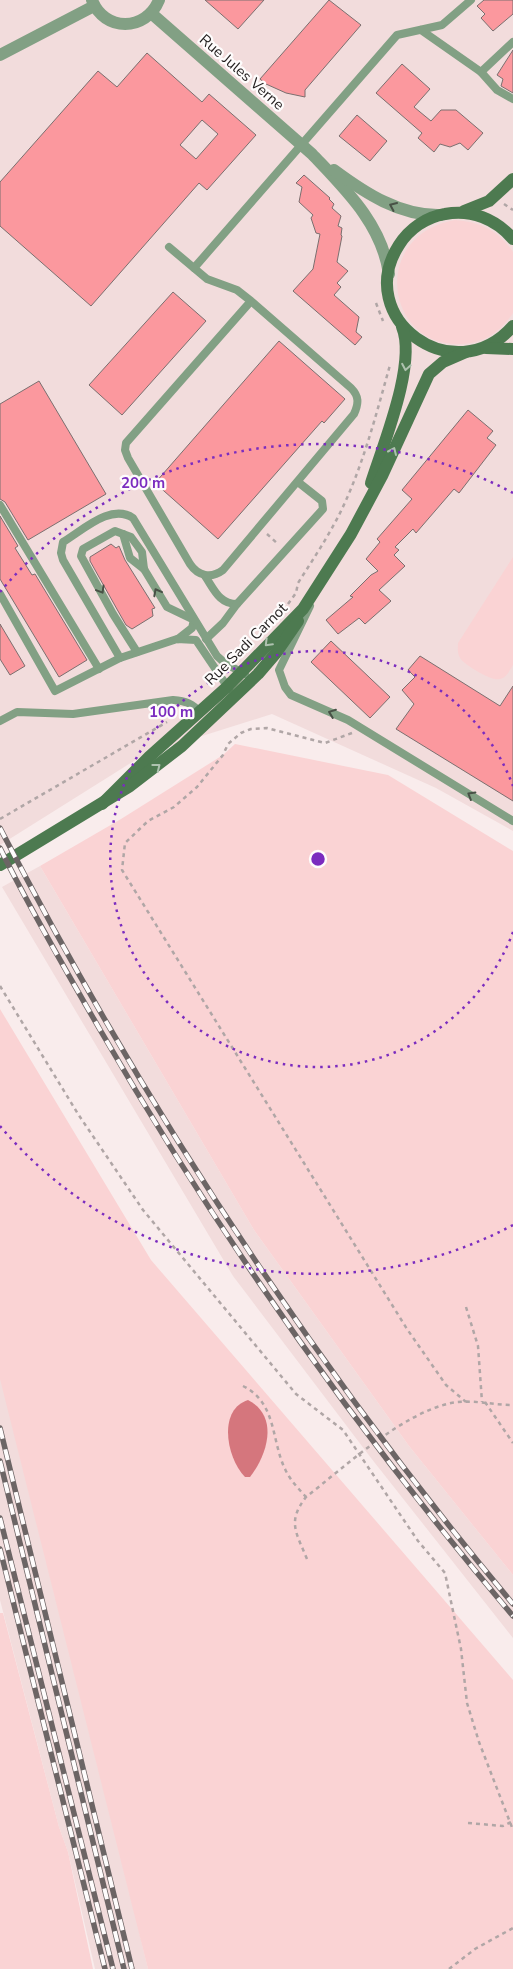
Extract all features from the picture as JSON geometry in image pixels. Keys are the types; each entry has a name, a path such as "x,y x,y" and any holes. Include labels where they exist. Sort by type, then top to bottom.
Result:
{"main road":[{"path":"388,274 394,254 405,236 422,223 441,215 472,209 489,201 513,179"},
{"path":"454,213 484,218 498,225 513,239"},
{"name":"Rue Sadi Carnot","path":"363,510 407,364 406,341 389,294 388,274"},
{"path":"399,320 413,336 431,347 445,352 466,352 481,349 513,350"},
{"path":"481,349 502,338 513,326"},
{"name":"Rue Sadi Carnot","path":"0,865 102,804 169,757 247,676 303,609 347,541 382,476 429,374 443,362 466,352"},
{"name":"Rue Sadi Carnot","path":"102,804 143,762 200,714 232,691"}],"street":[{"path":"0,55 93,3 107,20 121,24 135,24 151,13 159,0"},
{"name":"Rue Jules Verne","path":"151,13 300,144 362,190 385,202 416,213 441,215"},
{"name":"Rue Jules Verne","path":"312,154 354,202 379,236 384,249 388,274"}],"lane":[{"path":"194,268 300,144 397,35 442,24 471,0"},
{"path":"421,30 481,72 497,90 513,99"},
{"path":"481,72 513,42"},
{"path":"169,247 207,279 237,290 357,394 357,406 354,414 298,482 223,570 218,574 205,576"},
{"path":"236,604 229,604 221,600 205,576 194,570 124,450 126,443 251,302"},
{"path":"206,639 223,623 236,604 323,509 322,501 298,482"},
{"path":"0,505 99,669"},
{"path":"120,658 61,553 64,542 110,513 123,513 133,518 194,620 221,661 247,676"},
{"path":"137,652 113,614 82,556 83,549 115,531 134,540 142,552 144,569"},
{"path":"123,534 130,558 144,569 167,608 194,620"},
{"path":"0,594 55,691 120,658 177,639 188,633 194,620"},
{"path":"312,596 302,625 281,663 280,677 291,694 362,728 513,821"},
{"path":"177,639 188,639 200,643 232,691"},
{"path":"0,721 17,712 73,714 173,700 185,701 195,706 200,714"}],"path":[{"path":"259,527 285,550"},
{"path":"2,818 175,718"},
{"path":"362,728 324,743 267,728 251,729 241,733 228,744 223,755 197,787 174,807 148,821 125,843 122,870 407,1329 446,1385 466,1402"},
{"path":"0,986 78,1114 143,1210 296,1394 343,1430 418,1541 445,1573 461,1649 467,1703 509,1824 513,1830"},
{"path":"466,1307 478,1346 484,1402 513,1444"},
{"path":"243,1386 257,1395 264,1407 276,1434 284,1468 306,1497"},
{"path":"307,1559 293,1524 297,1509 306,1497 402,1424 428,1410 466,1402 484,1402 513,1406"},
{"path":"468,1823 503,1826 513,1821"},
{"path":"449,1969 474,1949 513,1928"}],"shaded area":[{"path":"0,0 513,0 513,831 436,788 272,714 145,754 0,845"},
{"path":"455,220 481,225 502,238 513,252 513,313 492,335 478,341 463,344 437,341 417,329 404,311 398,290 399,267 409,246 427,230"},
{"path":"513,557 513,665 508,674 500,679 496,679 467,665 458,654 458,643"},
{"path":"235,744 388,775 513,851 513,1575 409,1446 254,1230 40,866 121,819 223,755"},
{"path":"40,866 254,1230 409,1446 513,1575 513,1638 371,1458 233,1276 2,887"},
{"path":"0,1009 151,1260 513,1680 513,1969 148,1969 0,1379"},
{"path":"0,1360 148,1969 95,1969 68,1852 59,1827 0,1600"},
{"path":"248,1400 258,1407 264,1416 267,1425 267,1436 262,1458 250,1477 245,1477 234,1459 228,1436 232,1414 238,1405"},
{"path":"0,1613 3,1613 59,1827 68,1852 93,1969 0,1969"}],"building":[{"path":"205,0 264,0 238,29"},
{"path":"329,0 361,25 305,90 305,97 286,93 266,84 260,79"},
{"path":"484,0 513,0 513,14 493,31 481,18 485,14 477,6"},
{"path":"513,50 513,93 501,86 503,79 497,75"},
{"path":"147,53 202,102 209,94 256,135 207,190 199,183 91,306 0,226 0,182 98,71 117,87","holes":["202,120 218,134 196,159 180,145"]},
{"path":"402,64 430,89 414,107 431,121 441,110 456,110 483,133 468,150 460,143 450,147 440,144 434,152 418,138 422,133 376,93"},
{"path":"357,115 387,141 370,161 339,136"},
{"path":"304,175 330,198 334,204 332,208 341,216 338,226 342,228 342,236 337,262 348,271 337,283 341,287 334,295 359,317 356,332 362,337 355,345 293,291 313,269 320,234 316,233 311,218 313,215 299,202 302,187 296,183"},
{"path":"173,292 206,321 122,415 89,385"},
{"path":"279,341 345,399 324,423 322,421 218,539 155,483"},
{"path":"39,381 106,494 28,540 5,502 0,499 0,404"},
{"path":"468,410 493,431 487,438 496,445 459,493 454,489 416,533 413,529 395,547 399,550 394,555 405,566 379,590 391,601 365,624 359,618 338,634 326,620 353,597 350,596 371,575 378,571 366,559 380,542 377,539 412,499 402,490"},
{"path":"0,516 18,546 15,548 32,575 35,574 87,660 59,677 0,579"},
{"path":"111,544 116,548 119,546 125,560 155,608 152,609 153,616 132,629 126,625 90,561 90,557"},
{"path":"0,624 25,666 10,675 0,659"},
{"path":"331,641 390,697 370,718 311,662"},
{"path":"420,656 500,706 513,686 513,801 396,729 414,704 402,690 415,677 408,670"}],"railway":[{"path":"0,828 112,1032 172,1132 235,1230 300,1326 369,1421 439,1513 513,1604"},
{"path":"0,848 99,1028 193,1182 242,1257 293,1331 400,1476 513,1616"},
{"path":"0,1428 132,1969"},
{"path":"0,1461 124,1969"},
{"path":"0,1518 113,1969"},
{"path":"0,1549 105,1969"}]}
